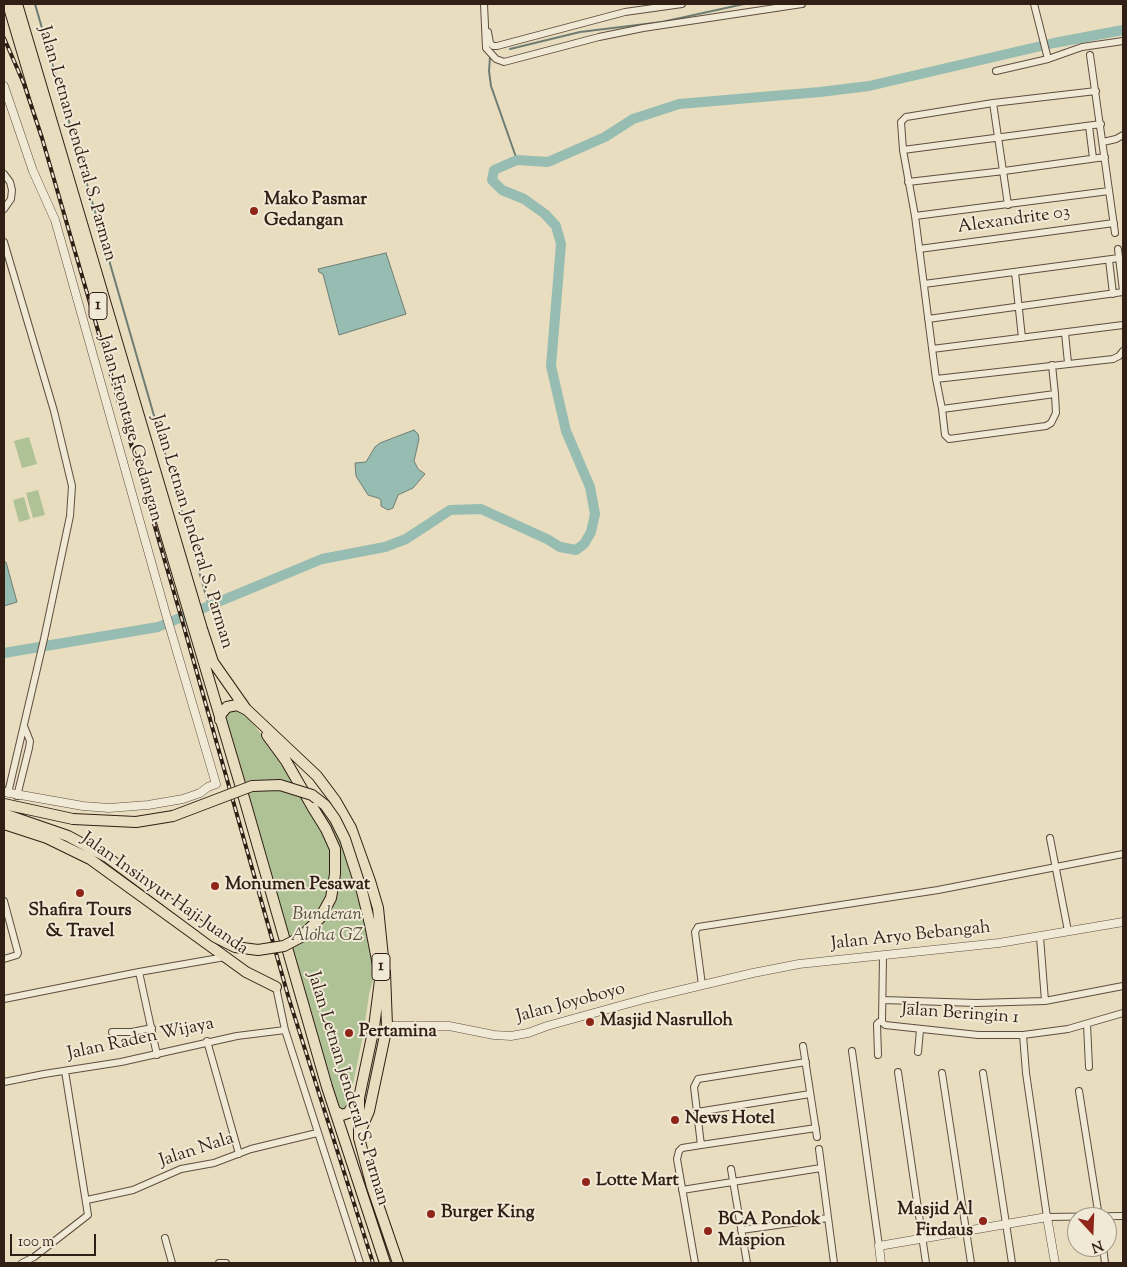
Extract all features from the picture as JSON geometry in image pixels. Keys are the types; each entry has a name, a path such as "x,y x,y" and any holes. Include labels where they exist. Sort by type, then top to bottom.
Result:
{"highway":[{"name":"Jalan Letnan Jenderal S. Parman","path":"8,4 195,619 221,724 335,1112 385,1263"},
{"name":"Jalan Letnan Jenderal S. Parman","path":"18,4 191,606"},
{"name":"Jalan Letnan Jenderal S. Parman","path":"195,619 213,662 248,712 317,776 335,800 346,820 370,881 378,908 383,956 374,1027 359,1098 359,1136 372,1187 398,1263"},
{"path":"4,814 68,836 107,857 215,937 235,948 258,950 284,946 301,937 320,918 331,898 335,874 335,849 326,829 286,761 248,712 237,705 227,706 221,714 221,724"},
{"path":"4,804 73,819 136,822 173,816 252,786 280,785 312,795 325,805 345,838 362,891 380,978"},
{"name":"Jalan Insinyur Haji Juanda","path":"4,824 47,838 90,859 246,972 276,987"},
{"path":"344,1140 344,1133 348,1128 352,1128 359,1136 369,1111 387,1026 387,981 383,956"},
{"path":"335,1112 342,1115 348,1113 359,1098"}],"street":[{"path":"484,4 486,48 491,55 504,62 599,37 643,28 802,4"},
{"path":"488,4 488,37 493,46 625,12 682,4"},
{"path":"1034,4 1048,59"},
{"path":"996,71 1048,59 1082,47 1123,43"},
{"path":"1090,54 1115,232"},
{"name":"Jalan Frontage Gedangan","path":"4,86 33,171 55,220 164,611 216,784"},
{"path":"1052,365 1056,412 1051,423 1046,426 949,439 945,435 915,216 903,150 901,122 903,118 993,103 1096,91"},
{"path":"993,103 1008,205"},
{"path":"903,150 1101,124"},
{"path":"1089,126 1093,158"},
{"path":"1103,142 1120,140 1123,135"},
{"path":"908,182 1004,172 1104,157"},
{"path":"4,174 10,182 12,190 11,199 4,209"},
{"path":"915,216 1109,191"},
{"name":"Alexandrite 03","path":"919,249 1114,223"},
{"path":"4,242 54,411 72,486 70,516 44,640 6,793"},
{"path":"928,319 1123,292 1118,249"},
{"path":"924,284 1119,258"},
{"path":"1109,260 1113,294"},
{"path":"1016,272 1022,338"},
{"path":"932,349 1123,325"},
{"path":"1065,333 1068,364"},
{"path":"936,379 1112,359 1119,356 1123,351"},
{"path":"942,409 1055,394"},
{"path":"17,796 30,741 24,726"},
{"name":"Jalan Insinyur Haji Juanda","path":"6,793 83,806 110,808 148,805 183,799 200,793 216,784"},
{"path":"1050,838 1068,932"},
{"path":"702,985 695,932 700,926 938,890 1123,854"},
{"path":"4,901 18,953 4,959"},
{"name":"Jalan Aryo Bebangah","path":"702,985 799,964 1040,937 1123,922"},
{"path":"1040,937 1045,1001"},
{"path":"878,1055 877,1024 878,1022 883,1023 883,956"},
{"path":"4,999 225,957"},
{"path":"139,972 157,1055"},
{"name":"Jalan Joyoboyo","path":"387,1026 449,1026 494,1035 511,1036 702,985"},
{"path":"884,1000 976,1003 1045,1001 1123,986"},
{"path":"276,987 285,1030 360,1263"},
{"name":"Jalan Beringin 1","path":"883,1023 920,1030 978,1035 1023,1035 1053,1032 1123,1013"},
{"path":"1087,1024 1089,1066"},
{"path":"112,1032 132,1032 152,1028"},
{"name":"Jalan Raden Wijaya","path":"4,1082 157,1055 207,1041 285,1030"},
{"path":"918,1052 920,1030"},
{"path":"1023,1035 1026,1073 1055,1263"},
{"path":"207,1041 239,1154"},
{"path":"803,1046 817,1137"},
{"path":"852,1051 881,1263"},
{"path":"701,1145 694,1087 698,1079 806,1062"},
{"path":"22,1263 34,1257 87,1217 87,1200 65,1071"},
{"path":"898,1072 926,1263"},
{"path":"942,1073 970,1263"},
{"path":"983,1073 1012,1263"},
{"path":"1079,1092 1096,1207"},
{"path":"697,1112 810,1094"},
{"path":"695,1263 677,1153 682,1148 816,1128"},
{"name":"Jalan Nala","path":"87,1200 133,1190 182,1169 317,1133"},
{"path":"819,1149 834,1263"},
{"path":"682,1190 821,1168"},
{"path":"731,1169 747,1263"},
{"path":"879,1246 1047,1217 1067,1217"},
{"path":"741,1230 828,1218"},
{"path":"165,1238 172,1263"},
{"path":"219,1263 226,1263"}],"green space":[{"path":"29,437 37,464 22,468 14,441"},
{"path":"38,490 45,515 33,518 26,493"},
{"path":"24,497 30,519 19,522 13,500"},
{"name":"Bunderan Aloha GZ","path":"234,708 245,714 332,822 351,861 374,955 374,977 369,994 364,1031 352,1089 347,1105 343,1109 336,1103 225,718 227,713"}],"water":[{"path":"386,253 406,314 339,335 323,274 318,269"},
{"path":"414,430 418,434 419,439 414,461 418,469 425,474 413,488 398,495 393,508 388,510 381,506 381,500 368,495 356,476 355,463 366,462 375,447 380,443"},
{"path":"4,562 6,562 17,602 4,606"}],"waterway":[{"path":"35,4 209,606"},
{"path":"510,49 580,32 662,22 744,4"},
{"path":"4,653 158,627 322,559 385,547 406,539 450,510 481,509 547,539 560,547 576,550 584,544 591,532 595,514 590,487 566,431 551,366 561,244 556,226 545,214 524,199 502,190 492,180 494,170 517,160 548,162 605,137 633,119 679,104 869,86 1054,43 1123,30"},
{"path":"490,57 491,86 517,160"}],"railway":[{"path":"4,38 24,84 42,138 182,620 289,999 373,1263"}],"place":[{"name":"Mako Pasmar Gedangan","path":"254,211"},
{"name":"Monumen Pesawat","path":"215,886"},
{"name":"Shafira Tours & Travel","path":"80,893"},
{"name":"Masjid Nasrulloh","path":"590,1022"},
{"name":"Pertamina","path":"349,1033"},
{"name":"News Hotel","path":"675,1120"},
{"name":"Lotte Mart","path":"586,1182"},
{"name":"Burger King","path":"431,1214"},
{"name":"Masjid Al Firdaus","path":"983,1221"},
{"name":"BCA Pondok Maspion","path":"708,1231"}]}
